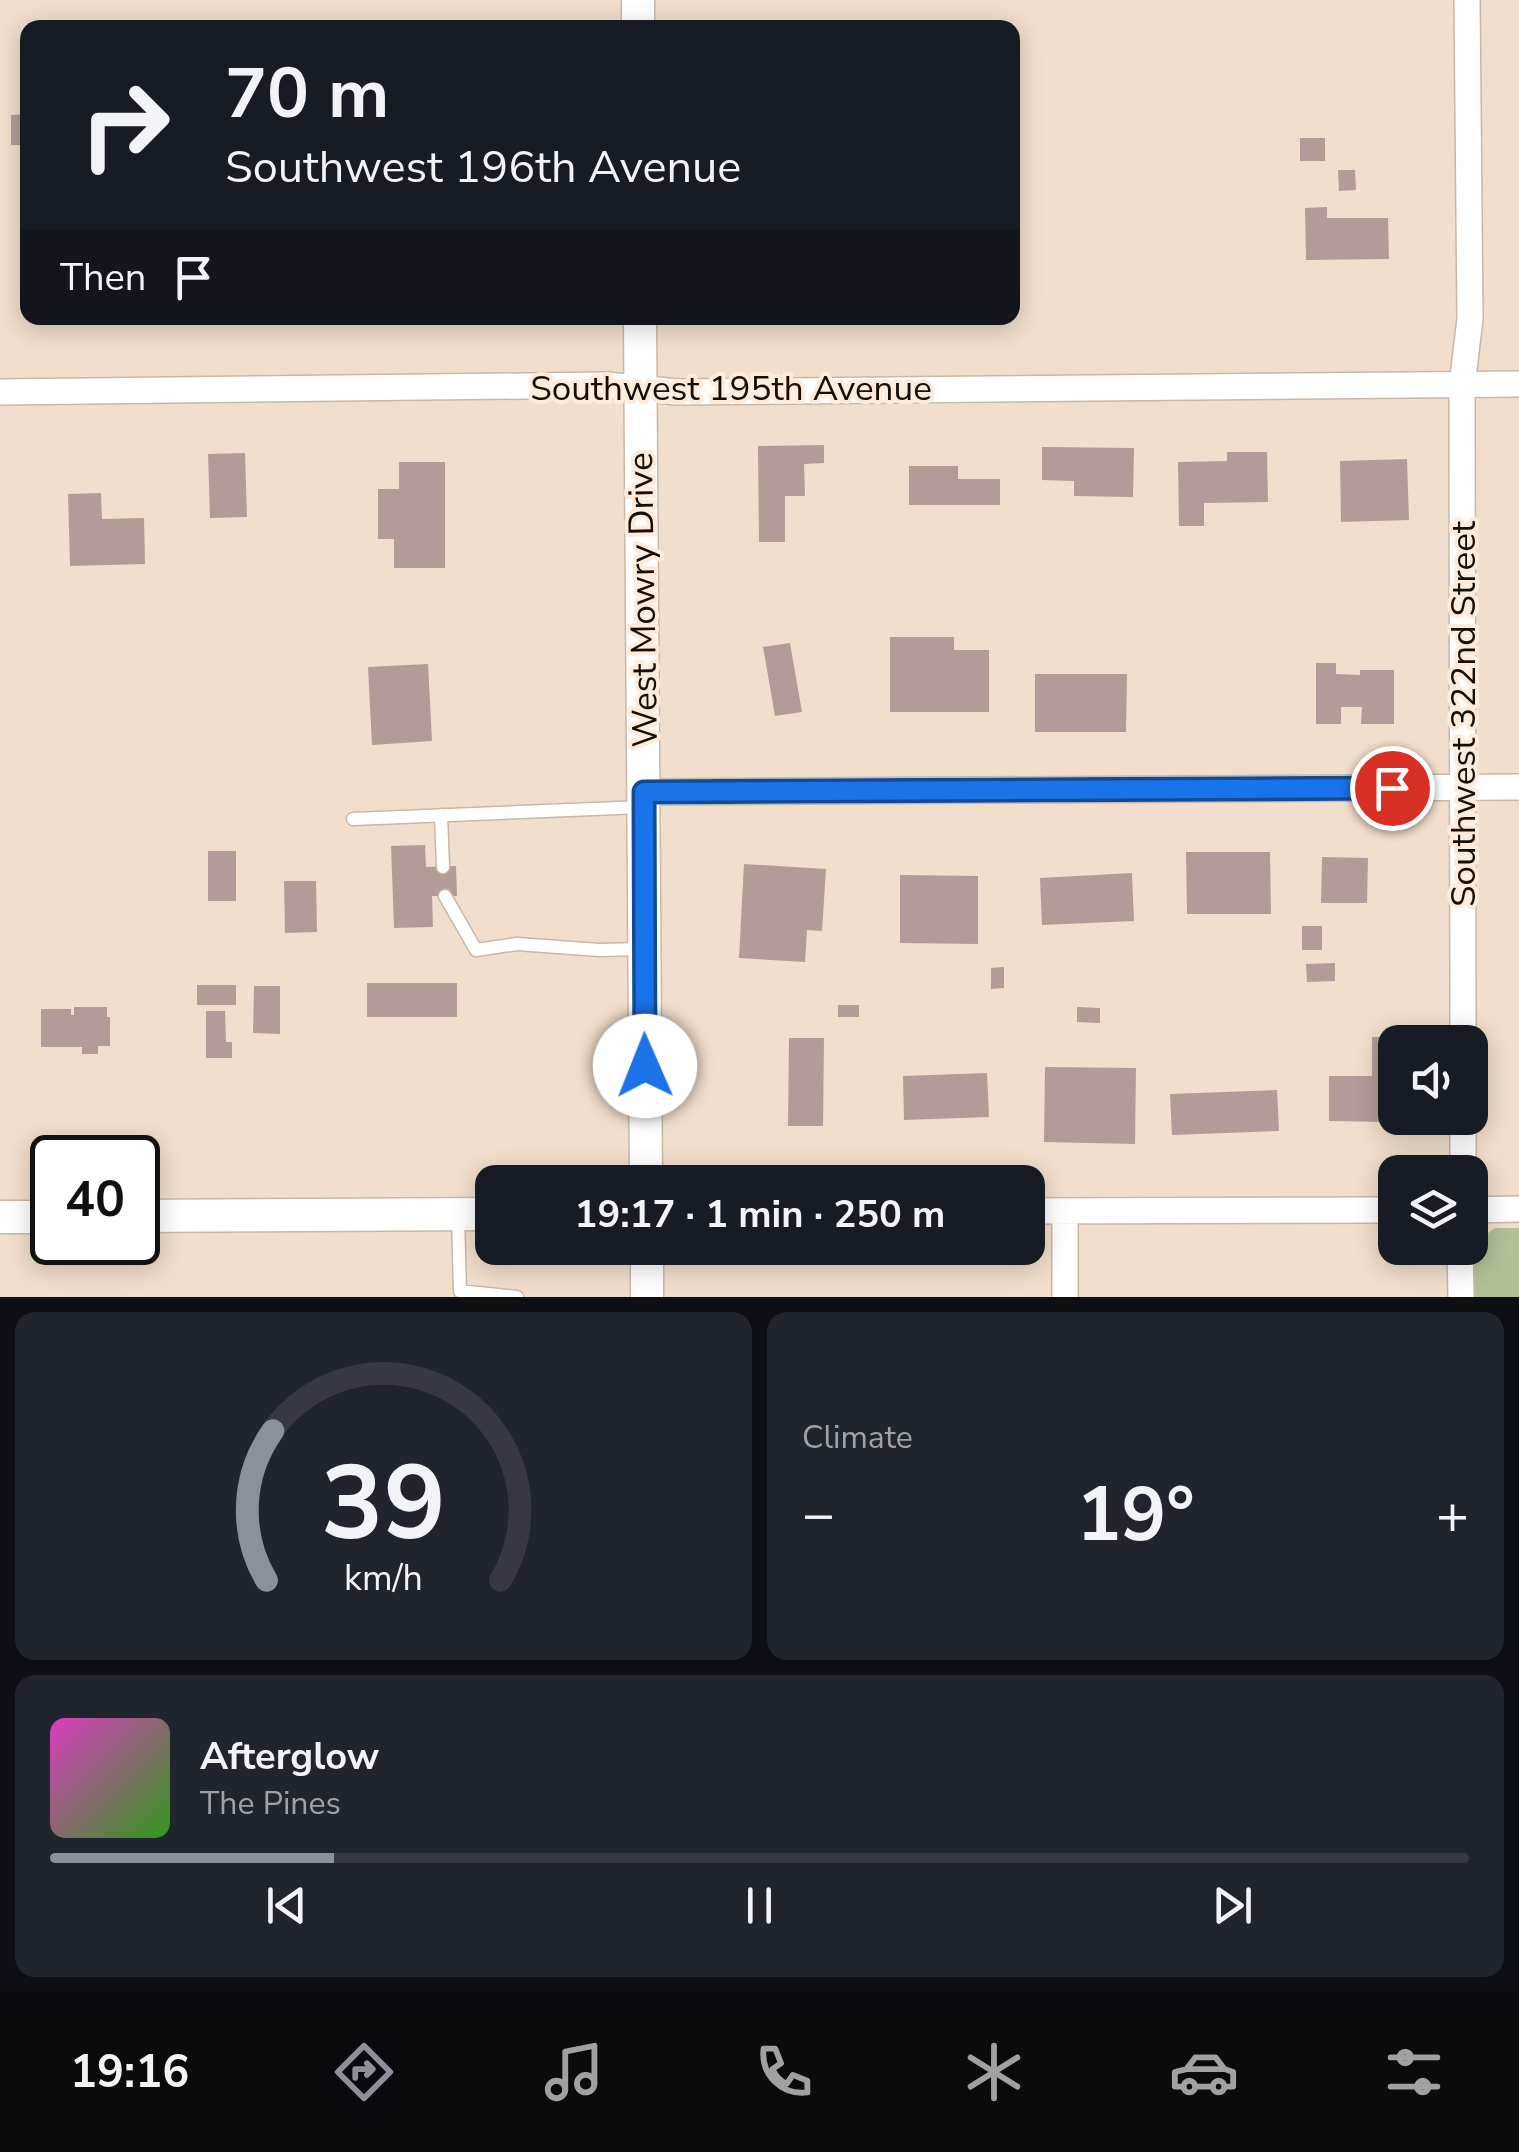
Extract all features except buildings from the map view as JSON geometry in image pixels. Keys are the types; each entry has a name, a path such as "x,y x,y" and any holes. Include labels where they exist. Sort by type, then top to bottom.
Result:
{"street":[{"name":"Southwest 322nd Street","path":"1463,1025 1462,385 1470,319 1467,0"},
{"name":"West Mowry Drive","path":"640,325 646,1165"},
{"name":"Southwest 195th Avenue","path":"0,392 607,385 697,392 1519,384"},
{"path":"644,799 1519,787"},
{"path":"1488,1210 1519,1209"},
{"path":"1045,1211 1378,1210"},
{"path":"1064,1211 1065,1297"},
{"path":"160,1216 475,1214"},
{"path":"0,1217 30,1217"},
{"path":"646,1265 647,1297"},
{"path":"1460,1265 1461,1297"}],"lane":[{"path":"353,820 644,799"},
{"path":"441,815 443,866"},
{"path":"446,896 476,950 517,944 644,949"},
{"path":"458,1214 460,1294 517,1297"}],"green space":[{"path":"1495,1228 1519,1228 1519,1297 1466,1297 1468,1265 1488,1265 1488,1233"}],"route":[{"path":"645,1066 644,792 1392,788"}]}
